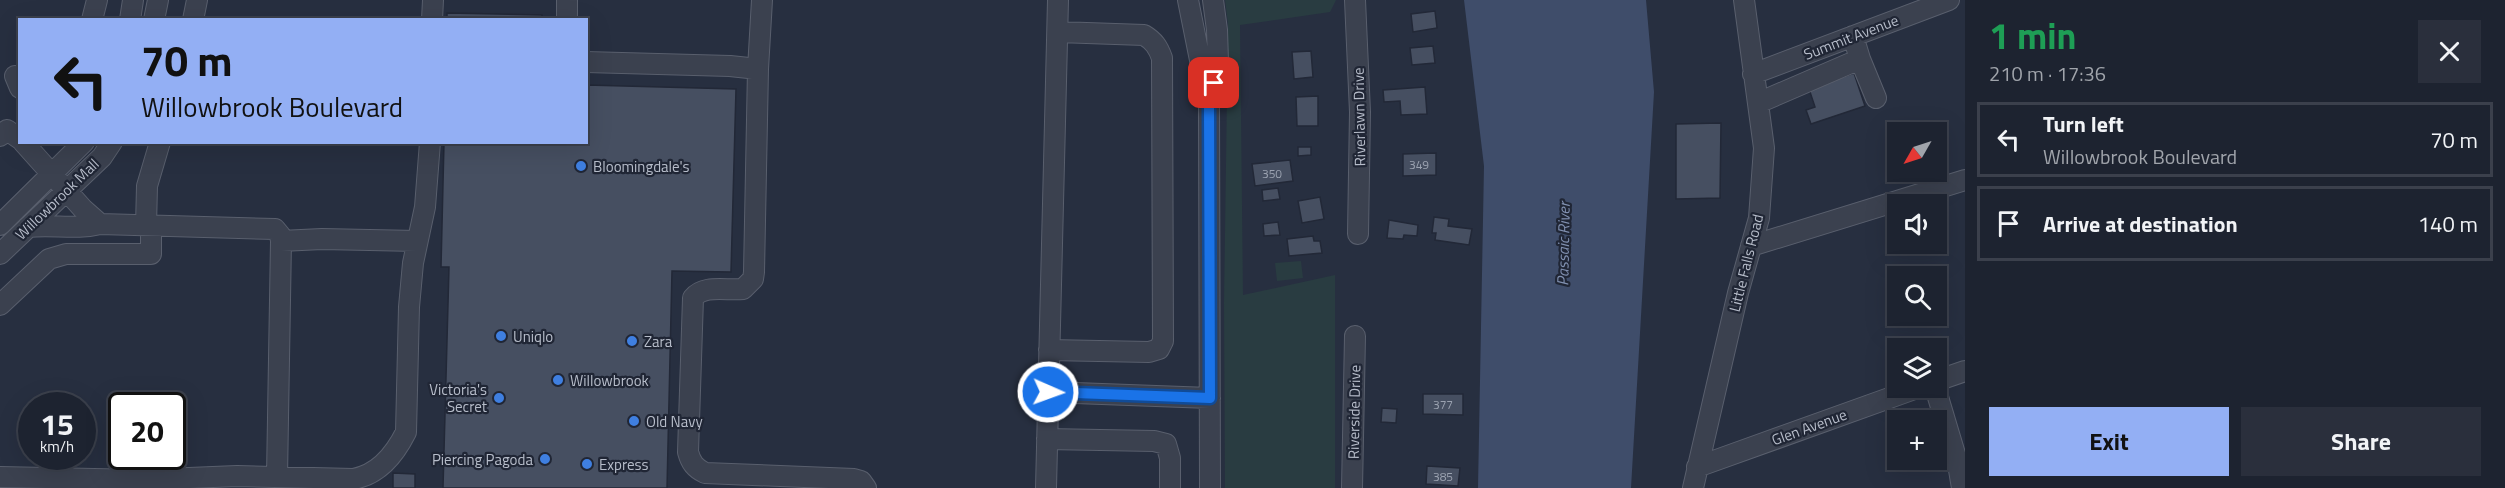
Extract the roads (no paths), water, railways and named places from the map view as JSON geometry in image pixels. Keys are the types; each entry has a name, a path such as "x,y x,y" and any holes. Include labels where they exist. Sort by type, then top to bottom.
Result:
{"street":[{"path":"92,18 97,0"},
{"path":"130,18 133,0"},
{"path":"154,18 158,0"},
{"path":"193,18 197,0"},
{"path":"432,0 432,18"},
{"path":"567,0 567,18"},
{"path":"762,0 753,279 743,289 704,290 698,292 693,298 688,452 690,462 705,473 854,479 861,481 866,488"},
{"path":"1046,488 1059,0"},
{"path":"1188,0 1209,105 1210,488"},
{"path":"1209,105 1218,61 1213,0"},
{"name":"Riverlawn Drive","path":"1355,0 1360,112 1358,234"},
{"name":"Little Falls Road","path":"1693,488 1759,219 1764,148 1744,0"},
{"name":"Summit Avenue","path":"1753,74 1949,0"},
{"path":"1049,350 1149,352 1159,349 1163,341 1162,58 1152,39 1144,35 1058,32"},
{"path":"1852,36 1876,98"},
{"path":"1758,103 1860,59"},
{"path":"588,62 730,66 758,69"},
{"path":"25,144 83,209 100,224"},
{"name":"Willowbrook Mall","path":"0,225 82,144"},
{"name":"Willowbrook Mall","path":"0,254 102,157 111,144"},
{"path":"0,306 49,259 66,254 151,254 147,186 159,144"},
{"path":"0,477 141,480 237,476 353,479 366,477 375,472 400,443 406,432 409,308 417,241 425,207 430,144"},
{"path":"1751,246 1965,180"},
{"path":"28,226 84,228 100,224 275,229 281,241 277,477"},
{"path":"281,241 322,239 417,241"},
{"name":"Riverside Drive","path":"1352,488 1355,336"},
{"path":"1947,377 1965,371"},
{"path":"1048,392 1210,398"},
{"name":"Glen Avenue","path":"1698,467 1889,398"},
{"path":"1938,398 1958,464 1962,488"},
{"path":"1047,439 1154,441 1166,444 1170,458 1170,488"}],"water":[{"name":"Passaic River","path":"1464,0 1646,0 1654,92 1631,488 1478,488 1484,166"}],"place":[{"name":"Bloomingdale's","path":"581,166"},
{"name":"Uniqlo","path":"501,336"},
{"name":"Zara","path":"632,341"},
{"name":"Willowbrook","path":"558,380"},
{"name":"Victoria's Secret","path":"499,398"},
{"name":"Old Navy","path":"634,421"},
{"name":"Piercing Pagoda","path":"545,459"},
{"name":"Express","path":"587,464"}]}
